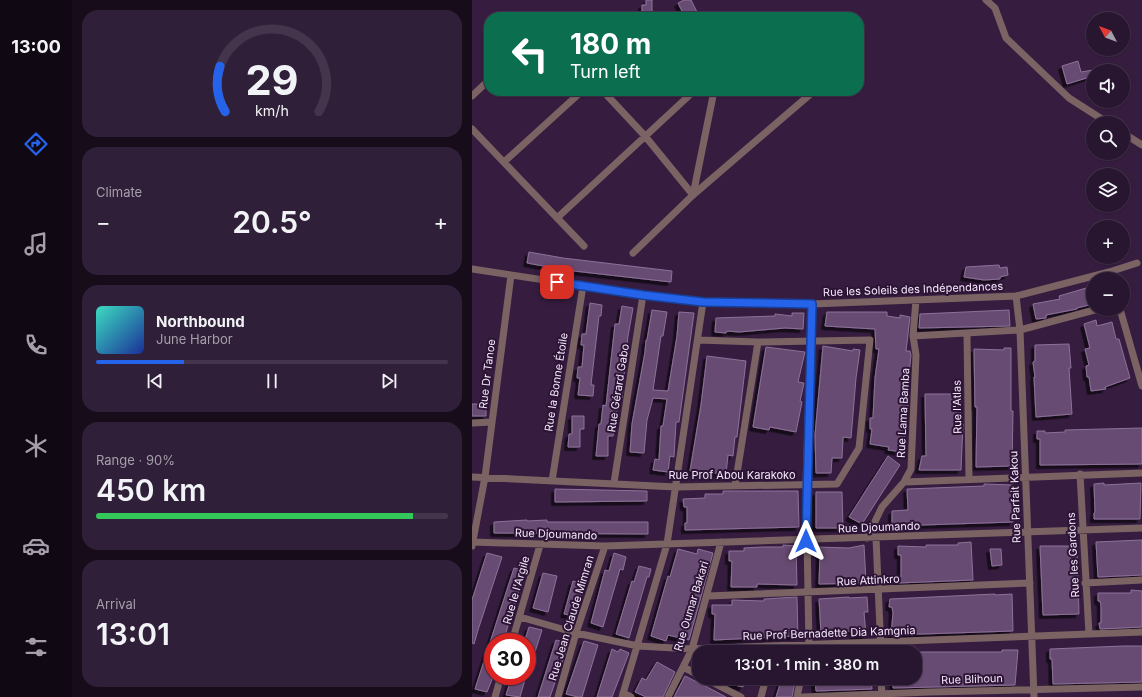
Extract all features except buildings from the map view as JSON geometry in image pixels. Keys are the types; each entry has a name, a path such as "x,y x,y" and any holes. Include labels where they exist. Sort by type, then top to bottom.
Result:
{"street":[{"path":"986,0 995,8 1006,38 1069,98 1097,116"},
{"path":"472,96 484,85"},
{"path":"504,162 577,96"},
{"path":"608,96 645,136 693,195"},
{"path":"557,218 689,96"},
{"path":"693,195 713,96"},
{"path":"633,253 693,195 808,96"},
{"path":"472,128 584,246"},
{"path":"1130,137 1142,145"},
{"name":"Rue les Soleils des Indépendances","path":"1118,272 1137,263"},
{"name":"Rue les Soleils des Indépendances","path":"472,269 643,295 703,302 812,304 1016,296 1086,281"},
{"name":"Rue Dr Tanoe","path":"472,543 485,477 511,275"},
{"name":"Rue la Bonne Étoile","path":"552,481 583,286"},
{"name":"Rue Gérard Gabo","path":"614,483 643,295"},
{"name":"Rue Parfait Kakou","path":"1016,296 1020,330 1025,478 1033,636 1034,697"},
{"name":"Rue Lama Bamba","path":"867,538 882,507 904,482 911,470 916,355 913,336 916,300"},
{"path":"632,697 622,695 638,646 667,544 703,302"},
{"path":"808,645 806,485 812,304"},
{"path":"913,336 1020,330 1086,312"},
{"path":"1122,316 1142,386"},
{"name":"Rue l'Atlas","path":"967,334 969,479"},
{"name":"Rue Prof Abou Karakoko","path":"472,477 676,487 837,484 859,448 870,340 758,342 698,340"},
{"path":"735,486 758,342"},
{"path":"472,423 492,422"},
{"path":"904,482 1025,478 1080,474 1142,473"},
{"name":"Rue les Gardons","path":"1080,474 1082,531 1089,634"},
{"name":"Rue Djoumando","path":"472,543 605,546 806,541 1142,528"},
{"path":"876,538 880,645"},
{"name":"Rue Oumar Bakari","path":"693,645 708,596 721,542"},
{"name":"Rue le l'Argile","path":"515,633 540,545"},
{"name":"Rue Jean Claude Mimran","path":"558,697 576,633 605,546"},
{"path":"1086,583 1142,580"},
{"name":"Rue Attinkro","path":"708,596 808,594 1030,583"},
{"name":"Rue Prof Bernadette Dia Kamgnia","path":"520,617 576,633 638,646 692,649"},
{"name":"Rue Prof Bernadette Dia Kamgnia","path":"844,645 880,642 1142,632"},
{"name":"Rue Oumar Bakari","path":"668,697 692,649"},
{"path":"683,667 692,672"},
{"path":"495,697 498,685"},
{"path":"718,685 741,697"},
{"path":"761,697 764,685"},
{"path":"797,697 800,685"},
{"path":"881,685 882,695"},
{"name":"Rue Blihoun","path":"803,697 931,694 1034,688 1142,687"}],"route":[{"path":"557,282 643,295 703,302 812,304 806,485 806,541"}]}
